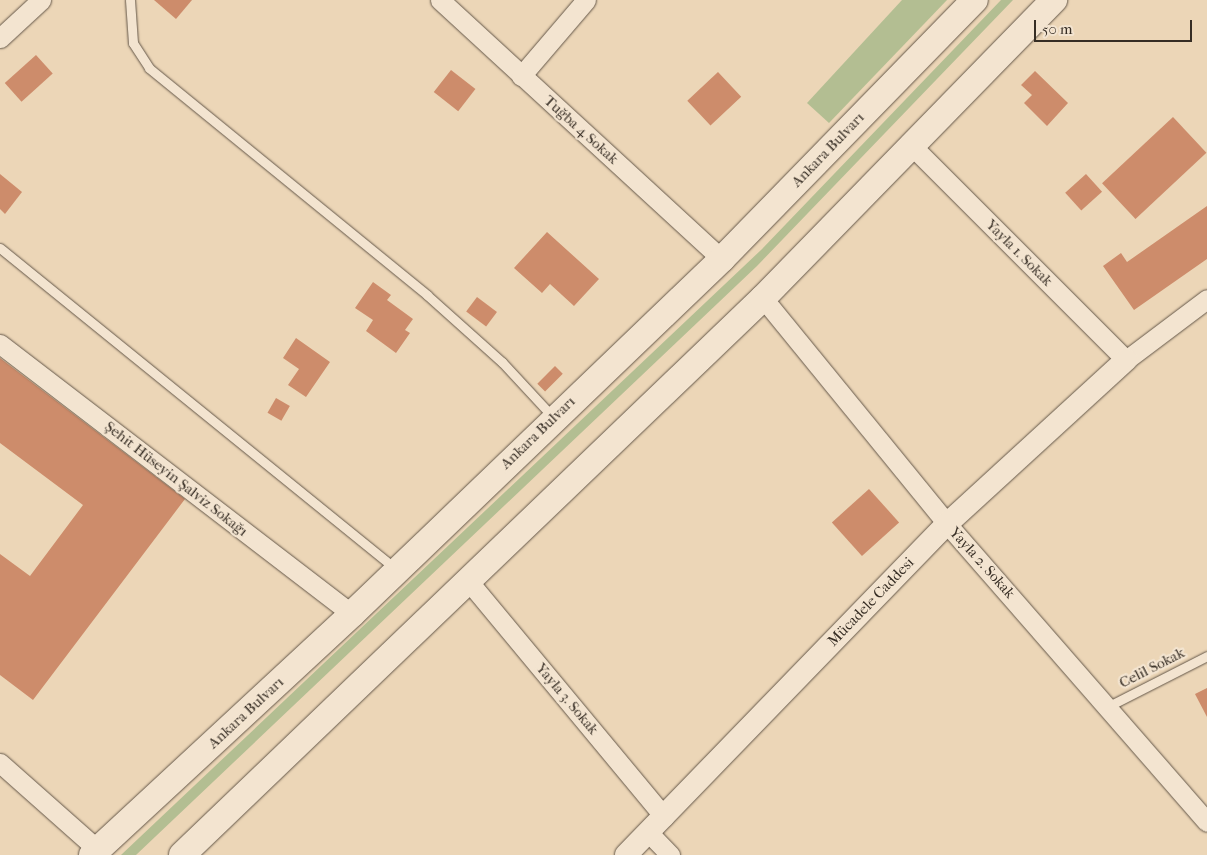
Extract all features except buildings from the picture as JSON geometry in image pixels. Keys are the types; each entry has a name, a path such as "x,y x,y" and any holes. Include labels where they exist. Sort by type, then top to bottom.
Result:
{"main road":[{"name":"Ankara Bulvarı","path":"95,852 352,614 554,417 722,258 975,0"},
{"path":"182,855 470,583 763,298 1054,0"}],"street":[{"path":"0,38 41,0"},
{"name":"Tuğba 4 Sokak","path":"440,0 722,258"},
{"path":"521,76 586,0"},
{"name":"Yayla 1. Sokak","path":"912,146 1126,360"},
{"name":"Yayla 2. Sokak","path":"763,298 947,524 1109,706 1207,822"},
{"path":"1126,360 1207,298"},
{"name":"Şehit Hüseyin Şalviz Sokağı","path":"0,344 352,614"},
{"name":"Mücadele Caddesi","path":"626,855 947,524 1126,360"},
{"name":"Yayla 3. Sokak","path":"470,583 656,825 670,855"},
{"path":"0,763 95,852"}],"lane":[{"path":"130,0 133,43 149,68 427,295 502,362 554,417"},
{"path":"0,248 397,570"},
{"name":"Celil Sokak","path":"1109,706 1207,656"}],"green space":[{"path":"902,0 947,0 829,123 807,103"},
{"path":"1001,0 1013,0 757,266 136,855 121,855 761,250"}]}
